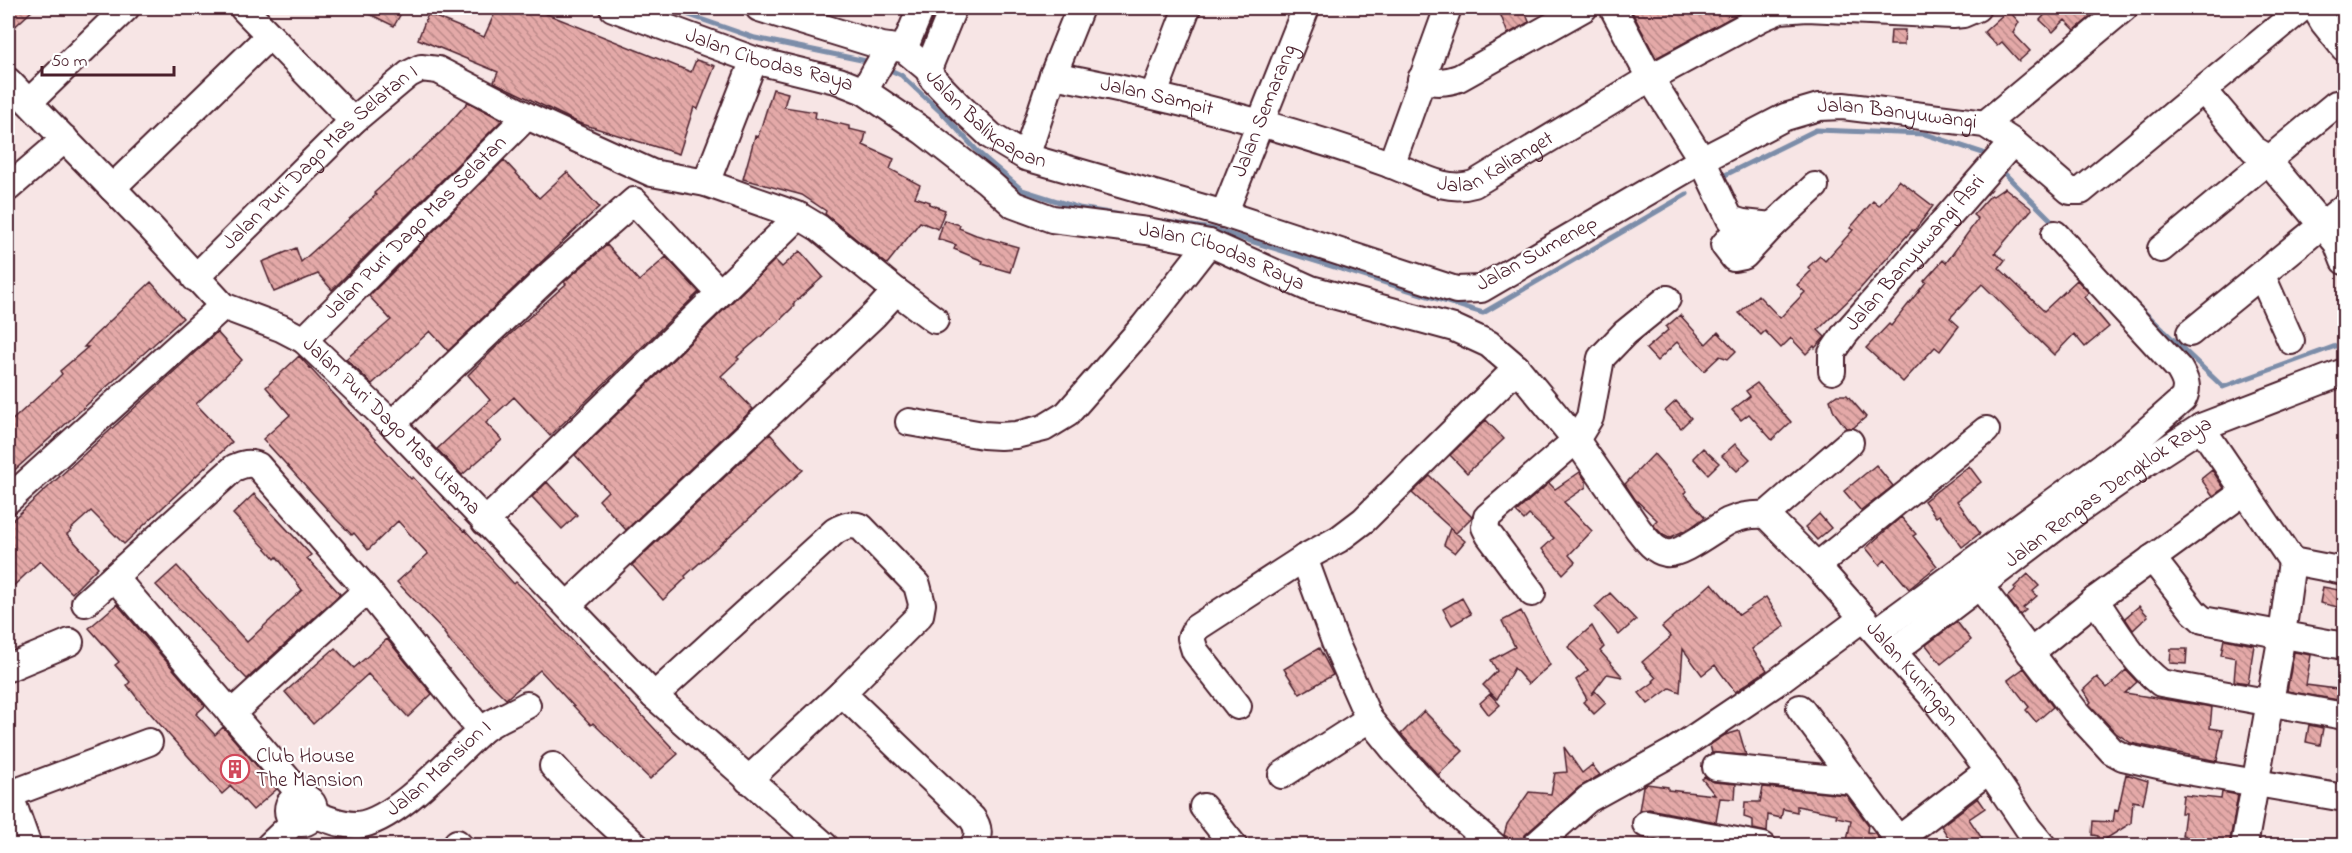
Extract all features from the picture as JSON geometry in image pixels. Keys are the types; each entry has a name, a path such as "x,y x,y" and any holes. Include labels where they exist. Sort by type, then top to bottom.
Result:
{"street":[{"path":"29,102 126,8"},
{"path":"243,8 353,121"},
{"name":"Jalan Cibodas Raya","path":"613,8 754,60 839,81 883,63 923,131 1014,205 1052,219 1147,231 1209,243 1311,289 1454,328 1489,344 1517,368 1576,440 1649,543 1664,553 1676,552 1730,521 1751,515 1767,515"},
{"name":"Jalan Balikpapan","path":"759,8 883,63 928,69 933,79 991,136 1026,157 1224,214"},
{"path":"883,63 921,8"},
{"path":"928,69 953,8"},
{"path":"1026,157 1053,75 1080,8"},
{"path":"1154,94 1188,8"},
{"name":"Jalan Semarang","path":"1224,214 1306,8"},
{"path":"1391,165 1448,8"},
{"path":"1421,79 1447,83 1459,78 1584,8"},
{"path":"1612,8 1650,78 1702,160 1730,219 1743,224 1772,226"},
{"name":"Jalan Kalianget","path":"1261,123 1391,165 1448,187 1461,188 1474,184 1650,78 1780,10 1807,8 1953,15 1963,14 1977,8"},
{"path":"1985,124 2124,8"},
{"name":"Jalan Banyuwangi","path":"1702,160 1785,117 1819,107 1843,106 1985,124 2007,149 2070,191 2081,191 2302,8"},
{"path":"2315,8 2344,48"},
{"path":"112,188 269,36"},
{"path":"706,183 754,60"},
{"name":"Jalan Puri Dago Mas Selatan I","path":"195,278 353,121 409,74 420,68 428,67 527,116 652,173 706,183 800,216 819,228 935,320"},
{"name":"Jalan Sampit","path":"1053,75 1154,94 1261,123"},
{"path":"8,81 223,306 8,500"},
{"path":"2208,88 2260,143 2266,158 2337,243 2344,261"},
{"path":"2161,249 2266,158 2336,104"},
{"name":"Jalan Puri Dago Mas Selatan","path":"304,340 527,116"},
{"path":"8,188 65,139"},
{"name":"Jalan Banyuwangi Asri","path":"1833,370 1832,352 1845,334 2007,149"},
{"name":"Jalan Sumenep","path":"1224,214 1456,290 1474,290 1481,289 1702,160"},
{"path":"392,424 553,272 634,201 652,173"},
{"path":"1743,224 1724,245 1734,258 1744,256 1815,186"},
{"path":"634,201 720,293"},
{"path":"2190,333 2344,207"},
{"path":"485,522 800,216"},
{"path":"1535,846 1588,799 1673,752 1774,684 1870,625 2131,445 2183,399 2187,386 2179,369 2055,234"},
{"path":"909,422 1000,436 1016,435 1044,428 1067,414 1144,326 1209,243"},
{"path":"2262,276 2291,341"},
{"path":"568,605 874,315 896,291"},
{"path":"1532,593 1488,535 1485,522 1491,513 1576,440 1590,417 1601,358 1625,333 1667,299"},
{"name":"Jalan Puri Dago Mas Utama","path":"223,306 281,328 304,340 392,424 654,696 825,846"},
{"path":"1238,706 1195,651 1191,638 1196,628 1304,558 1339,539 1364,520 1517,368"},
{"name":"Jalan Rengas Dengklok Raya","path":"1894,651 2086,505 2201,427 2344,372"},
{"path":"2201,427 2292,561 2282,635 2244,846"},
{"path":"1817,566 1986,429"},
{"path":"1767,515 1850,442"},
{"path":"85,603 234,468 249,464 258,466 367,590 481,730"},
{"path":"2030,652 2095,600 2245,491"},
{"name":"Jalan Kuningan","path":"1767,515 1817,566 1932,696 1989,770 2023,821 2043,846"},
{"path":"654,696 834,531 845,526 861,527 917,585 922,604 920,615 842,693 748,780"},
{"path":"1304,558 1335,642 1370,719 1396,752 1442,801 1494,846"},
{"path":"2152,558 2194,612 2203,620 2344,646"},
{"path":"2292,561 2344,571"},
{"path":"114,577 231,714 304,811 269,846"},
{"path":"1979,585 2075,711 2112,751 2123,757 2344,798"},
{"path":"231,714 367,590"},
{"path":"2095,600 2130,652 2147,672 2161,683 2344,716"},
{"path":"8,668 70,642"},
{"path":"842,693 972,818 978,835 973,846"},
{"name":"Jalan Mansion I","path":"304,811 341,824 357,825 390,813 459,754 481,730 527,705"},
{"path":"1800,708 1901,842 1989,770"},
{"path":"1282,775 1370,719"},
{"path":"28,846 8,793 148,742"},
{"path":"553,766 574,789 636,846"},
{"path":"1716,766 1854,781"},
{"path":"1203,807 1234,846"},
{"path":"1646,824 1763,846"}],"building":[{"path":"8,8 35,8 8,33"},
{"path":"357,8 404,8 394,26"},
{"path":"497,8 532,8 691,72 696,60 715,66 698,109 694,107 679,154 579,123 494,82 498,72 418,39 428,14 484,37"},
{"path":"1498,8 1524,8 1529,22 1508,34"},
{"path":"1630,8 1749,8 1656,58"},
{"path":"2051,8 2101,8 2075,30 2065,20 2053,32 2040,20"},
{"path":"2008,10 2019,22 2013,33 2030,51 2019,61 2002,42 1997,46 1984,32"},
{"path":"1891,30 1905,30 1904,45 1890,45"},
{"path":"773,89 788,93 784,107 816,112 815,118 849,126 849,129 866,133 863,145 894,159 890,169 920,185 915,197 945,210 938,229 920,222 887,264 825,214 826,211 802,195 743,179 755,136 758,137"},
{"path":"468,102 502,120 332,290 318,274 274,292 262,262 296,248 301,262 376,195 374,193 443,130"},
{"path":"504,160 539,198 567,172 599,207 448,351 430,331 372,384 346,359 391,320 369,296"},
{"path":"1899,180 1933,206 1914,231 1912,230 1859,290 1818,330 1825,337 1815,348 1814,346 1806,354 1791,338 1781,348 1765,331 1761,335 1739,313 1758,295 1780,318 1805,292 1797,285 1811,271 1808,267 1820,256 1825,261 1853,230 1850,228 1873,201 1879,206"},
{"path":"2005,188 2032,209 1995,253 2005,260 1999,268 2044,311 2077,280 2089,293 2084,297 2109,327 2085,347 2074,334 2054,355 1982,284 1950,318 1959,326 1940,351 1935,347 1903,382 1866,348 1889,324 1891,326 1926,282 1924,281 1943,260 1946,263 1978,219 1973,215 1991,195"},
{"path":"944,220 960,225 959,228 976,235 1018,247 1010,272 982,264 983,261 954,249 956,245 938,239"},
{"path":"607,245 639,281 666,257 699,292 550,436 514,397 486,423 502,440 462,475 437,449 490,400 468,375 566,284 564,282"},
{"path":"800,251 823,277 793,304 794,306 779,321 737,357 739,359 721,376 753,409 626,530 599,500 608,491 575,455 775,260 782,267"},
{"path":"151,282 183,318 8,476 8,424 54,382 62,374 60,371 88,347 84,347"},
{"path":"1680,315 1706,344 1718,332 1736,351 1728,359 1720,356 1704,371 1677,342 1657,361 1646,349 1668,330 1666,327"},
{"path":"217,332 242,360 196,404 232,442 124,544 91,511 71,529 67,534 98,567 72,593 40,561 8,591 8,524"},
{"path":"299,356 411,479 413,477 450,518 465,530 514,584 516,582 528,593 678,754 650,779 593,723 591,725 540,670 506,699 452,644 445,632 397,582 428,554 398,521 368,550 354,533 352,535 336,519 263,439 290,415 266,387"},
{"path":"1757,383 1791,422 1772,440 1749,414 1741,420 1732,410 1750,396 1746,391"},
{"path":"1837,395 1847,395 1866,417 1853,428 1846,428 1834,412 1830,400"},
{"path":"1676,401 1691,418 1681,428 1665,411"},
{"path":"1486,420 1504,439 1467,473 1450,455"},
{"path":"770,434 803,470 685,576 686,578 663,600 632,565"},
{"path":"1735,444 1750,459 1737,471 1722,456"},
{"path":"1703,448 1719,463 1708,474 1693,458"},
{"path":"1654,454 1687,491 1684,493 1705,517 1690,528 1669,538 1655,527 1653,524 1657,520 1635,499 1625,484"},
{"path":"1876,465 1893,486 1861,511 1844,491"},
{"path":"1969,466 1981,482 1957,501 1980,533 1962,547 1939,515 1936,517 1924,501"},
{"path":"2212,470 2224,488 2213,496 2201,479"},
{"path":"1580,472 1586,481 1586,487 1564,502 1592,531 1569,555 1575,562 1563,574 1542,549 1554,538 1529,515 1524,520 1516,512 1549,483 1555,489"},
{"path":"1430,476 1472,517 1456,533 1412,493"},
{"path":"547,482 577,515 562,529 532,497"},
{"path":"254,494 311,555 307,558 340,594 247,679 156,585 177,566 247,642 302,590 277,557 275,559 233,514"},
{"path":"1819,514 1831,528 1817,540 1805,527"},
{"path":"1901,517 1916,534 1913,536 1937,566 1909,589 1885,560 1880,565 1866,548"},
{"path":"1450,528 1465,541 1455,553 1444,545"},
{"path":"2028,574 2039,586 2033,591 2037,596 2023,608 2026,610 2020,615 2007,597"},
{"path":"1712,583 1739,615 1766,597 1785,626 1752,649 1767,670 1735,692 1715,665 1702,675 1683,649 1680,692 1670,688 1648,704 1639,693 1656,678 1642,662 1671,637 1662,627"},
{"path":"2323,587 2344,591 2342,608 2320,603"},
{"path":"1610,593 1636,620 1619,635 1595,607"},
{"path":"1462,598 1471,614 1452,625 1443,609"},
{"path":"117,604 205,706 196,714 215,735 223,727 277,789 253,810 231,786 222,794 138,699 127,685 130,682 115,665 119,662 89,628"},
{"path":"2139,606 2148,616 2133,630 2125,618"},
{"path":"1521,611 1550,665 1528,684 1514,668 1497,699 1483,685 1497,671 1491,660 1515,647 1502,621"},
{"path":"1957,622 1971,640 1941,664 1926,645"},
{"path":"1592,626 1604,647 1600,651 1623,677 1607,674 1591,695 1595,691 1606,703 1594,714 1583,702 1587,699 1576,680 1588,670 1568,647"},
{"path":"387,639 432,694 408,717 368,674 313,724 285,692 335,648 354,668"},
{"path":"2224,639 2254,645 2248,683 2234,681 2236,658 2221,655"},
{"path":"1319,648 1333,675 1300,694 1284,669"},
{"path":"2171,649 2187,649 2186,664 2170,663"},
{"path":"2294,652 2311,655 2306,685 2344,690 2344,701 2287,691"},
{"path":"2024,668 2053,707 2036,722 2026,710 2029,707 2008,680"},
{"path":"2126,670 2137,682 2125,693 2212,707 2210,728 2223,730 2217,761 2131,743 2116,733 2089,704 2091,702 2083,690 2097,677 2107,688"},
{"path":"1490,694 1500,705 1489,715 1480,703"},
{"path":"1424,711 1463,751 1438,775 1401,734"},
{"path":"2309,725 2323,728 2320,745 2306,742"},
{"path":"1739,731 1746,755 1712,753 1710,745 1725,735"},
{"path":"1564,747 1582,773 1592,765 1600,775 1578,788 1525,835 1520,845 1504,835 1507,824 1529,792 1551,794 1555,773 1567,772"},
{"path":"2126,774 2148,781 2143,803 2133,801 2131,823 2098,844 2098,836 2092,835 2093,821 2113,822 2115,810 2118,811"},
{"path":"1705,777 1714,782 1736,784 1735,799 1720,798 1716,822 1649,809 1639,811 1643,786 1647,784 1668,787 1668,790 1715,795 1702,779"},
{"path":"1763,787 1846,795 1868,824 1867,832 1875,833 1884,846 1846,846 1851,820 1836,817 1837,814 1797,806 1797,812 1783,809 1781,818 1768,815 1767,832 1753,829 1753,820 1744,817 1745,802 1760,802"},
{"path":"2222,792 2238,795 2229,846 2210,846 2210,840 2182,836 2185,813 2181,813 2183,795 2221,799"},
{"path":"1978,798 1985,808 1969,819 1987,846 1954,846 1941,826"}],"waterway":[{"path":"669,8 755,38 871,62"},
{"path":"886,68 901,75 946,117 980,154 1022,190 1079,208 1134,217"},
{"path":"1719,178 1816,130 1925,134 1983,153 1990,160"},
{"path":"1999,168 2056,225"},
{"path":"1161,221 1212,229 1483,313 1687,194"},
{"path":"2137,305 2223,387 2344,343"}],"place":[{"name":"Club House The Mansion","path":"235,769"}]}
